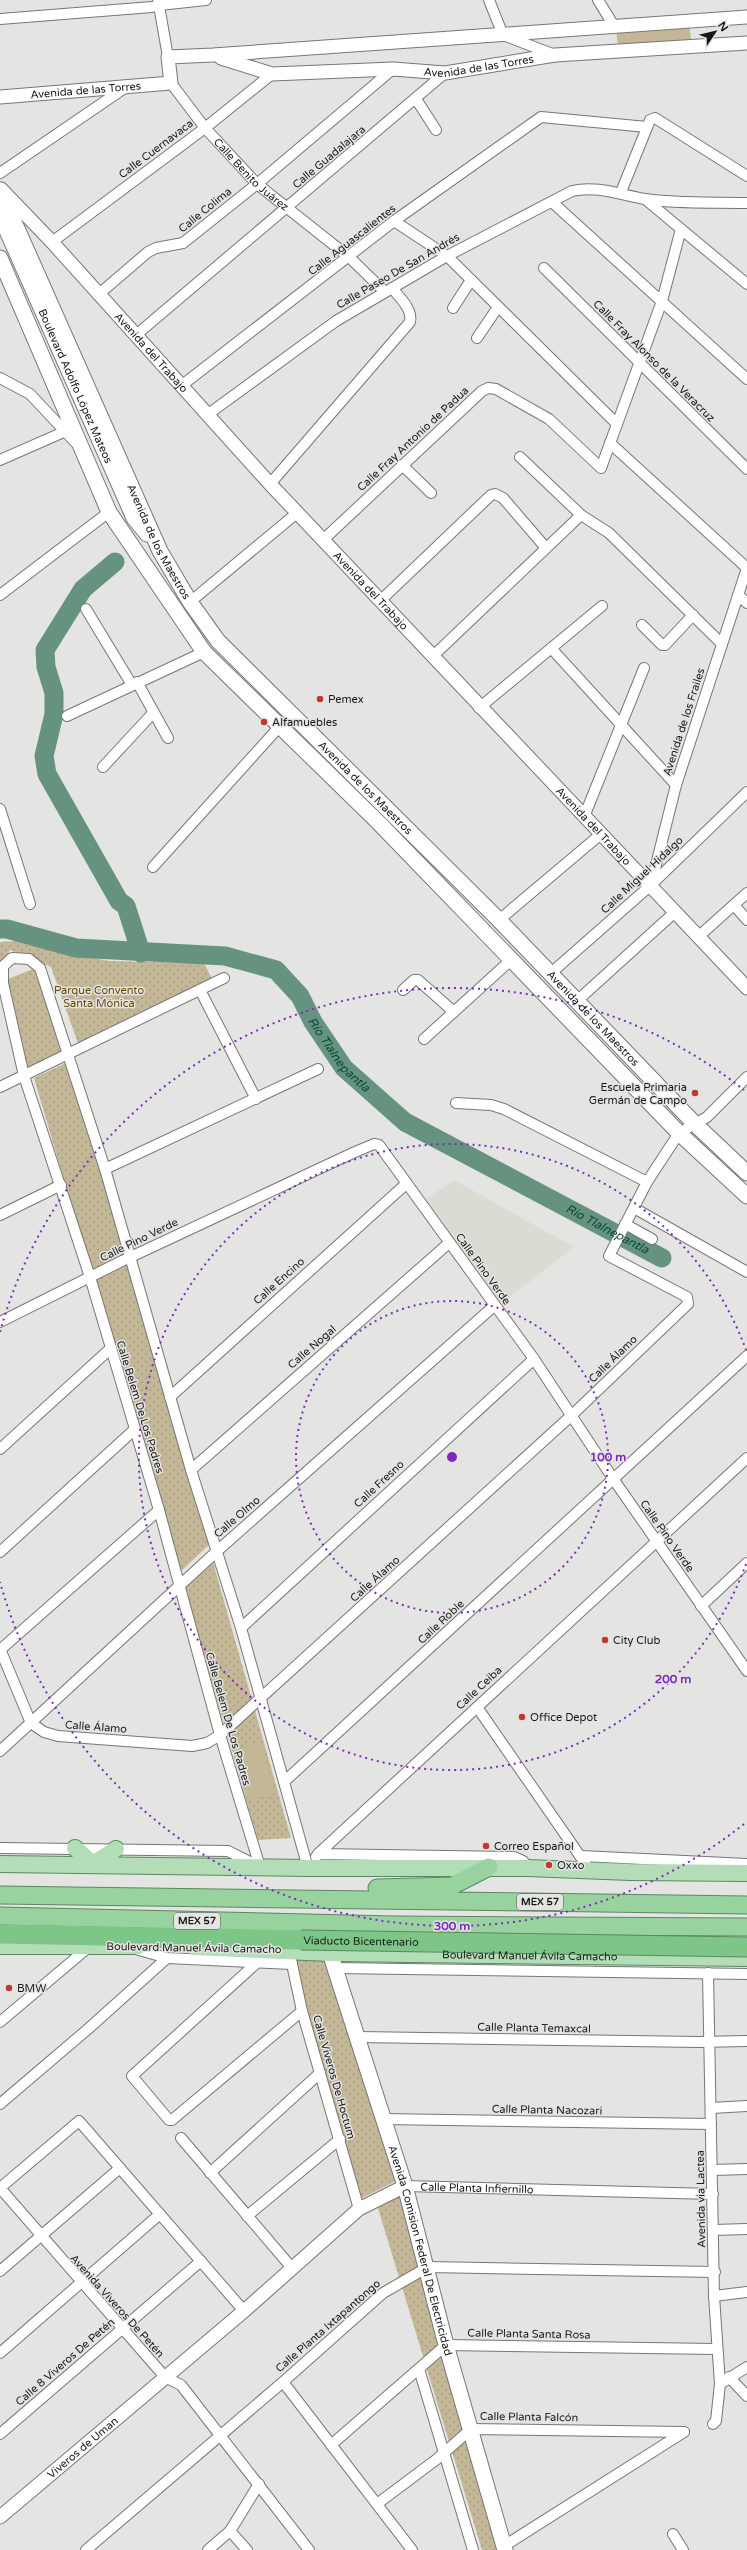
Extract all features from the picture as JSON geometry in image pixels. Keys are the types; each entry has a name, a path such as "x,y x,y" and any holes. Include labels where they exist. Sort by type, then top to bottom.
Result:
{"highway":[{"path":"332,1898 361,1888 452,1886 490,1867"},
{"name":"MEX 57","path":"0,1895 747,1904"},
{"name":"MEX 57","path":"0,1916 394,1925 747,1927"},
{"path":"351,1952 394,1925"},
{"name":"Viaducto Bicentenario","path":"0,1934 747,1947"}],"main road":[{"name":"Avenida de los Maestros","path":"0,189 160,551 190,602 218,641 252,677 499,920 578,1000 695,1124 747,1173"},
{"name":"Boulevard Adolfo López Mateos","path":"0,215 130,520 160,551"},
{"name":"Avenida de los Maestros","path":"0,236 130,520 145,563"},
{"name":"Avenida de los Maestros","path":"0,258 109,512 204,652 379,823 679,1133 747,1196"},
{"path":"75,1848 93,1864"},
{"path":"93,1864 116,1849"},
{"path":"0,1864 93,1864 308,1868 528,1868 585,1862 630,1872 747,1873"},
{"name":"Boulevard Manuel Ávila Camacho","path":"0,1946 122,1946 271,1950 290,1957 330,1952 351,1952 747,1958"},
{"name":"Avenida Comision Federal De Electricidad","path":"330,1952 382,2119 405,2186 428,2267 446,2345 505,2548"}],"street":[{"path":"0,19 155,3 206,0"},
{"path":"490,0 503,34 555,55"},
{"path":"598,0 614,26"},
{"path":"155,3 163,28 171,83"},
{"name":"Avenida de las Torres","path":"168,57 213,56 747,17"},
{"name":"Avenida de las Torres","path":"213,56 272,74 393,69 445,73 555,55 747,43"},
{"name":"Calle Colima","path":"99,294 148,252 156,248 183,244 257,184 393,69"},
{"name":"Calle Guadalajara","path":"136,336 445,73"},
{"name":"Calle Cuernavaca","path":"52,242 205,128 272,74"},
{"name":"Avenida de las Torres","path":"0,97 171,83"},
{"name":"Calle Benito Juárez","path":"171,83 205,128 257,184 389,290 411,316 410,322 270,484"},
{"path":"0,173 126,87"},
{"path":"416,99 436,130"},
{"name":"Calle Aguascalientes","path":"181,386 394,221 541,117 647,127"},
{"path":"621,192 650,120 655,118 747,176"},
{"name":"Avenida del Trabajo","path":"0,189 52,242 297,513 480,708 651,885 747,988"},
{"name":"Calle Paseo De San Andrés","path":"207,415 336,321 447,256 552,202 580,190 621,192 645,199"},
{"path":"645,199 747,203"},
{"path":"645,199 747,284"},
{"path":"552,202 747,379"},
{"path":"394,221 447,256 617,424"},
{"path":"681,229 662,301 610,443 747,568"},
{"name":"Calle Fray Alonso de la Veracruz","path":"544,268 639,364 747,469"},
{"path":"453,308 471,280"},
{"path":"477,338 498,307"},
{"path":"0,378 30,394 66,431 82,450"},
{"name":"Calle Fray Antonio de Padua","path":"323,540 482,391 488,388 496,390 549,418 602,468 610,443"},
{"path":"0,460 66,431"},
{"path":"520,457 581,515 609,533 722,644"},
{"path":"402,465 430,494"},
{"path":"380,601 491,495 495,494 503,498 546,548"},
{"path":"0,595 109,512"},
{"path":"190,602 297,513"},
{"path":"432,657 581,515"},
{"name":"Avenida de los Frailes","path":"651,885 676,785 747,568"},
{"path":"738,595 747,603"},
{"path":"480,708 602,606"},
{"path":"86,609 168,738"},
{"path":"642,625 662,645 665,645 693,615"},
{"path":"551,648 620,726 676,785"},
{"path":"67,716 204,652"},
{"path":"584,817 644,668"},
{"path":"103,767 153,713"},
{"path":"153,867 280,726"},
{"name":"Calle Miguel Hidalgo","path":"551,973 651,885 747,792"},
{"path":"0,809 30,904"},
{"path":"499,920 601,834"},
{"path":"698,937 747,893"},
{"path":"734,905 747,920"},
{"path":"578,1000 676,912"},
{"name":"Calle Belem De Los Padres","path":"70,1054 40,968 29,959 12,958 1,968 24,1076 61,1185 90,1278 159,1510 178,1586 220,1735 260,1867"},
{"path":"424,1039 511,960"},
{"path":"0,1087 224,978"},
{"path":"403,990 414,980 418,980 454,1012"},
{"path":"200,990 256,1099"},
{"path":"70,1054 105,1169 191,1470 241,1628 285,1781 308,1868"},
{"path":"105,1169 318,1069"},
{"path":"652,1239 624,1228 647,1182 679,1133 716,1109 747,1077"},
{"path":"456,1103 491,1105 504,1109 647,1182"},
{"name":"Calle Pino Verde","path":"0,1322 130,1258 374,1144 381,1147 494,1306 534,1359 656,1541 701,1606 746,1666"},
{"name":"Calle Encino","path":"170,1397 406,1184"},
{"path":"0,1216 61,1185"},
{"path":"634,1208 747,1272"},
{"name":"Calle Álamo","path":"31,1723 44,1732 58,1736 184,1745 207,1743 220,1735 261,1700 572,1415 688,1304 687,1297 609,1256 624,1228"},
{"name":"Calle Nogal","path":"191,1470 449,1243"},
{"name":"Calle Olmo","path":"0,1751 178,1586 494,1306"},
{"path":"0,1449 110,1349"},
{"name":"Calle Roble","path":"285,1781 614,1480 747,1356"},
{"name":"Calle Fresno","path":"241,1628 534,1359"},
{"path":"0,1552 134,1430"},
{"name":"Calle Ceiba","path":"308,1868 318,1854 747,1458"},
{"path":"31,1723 0,1650 159,1510"},
{"path":"701,1606 747,1563"},
{"path":"477,1707 585,1862 747,1864"},
{"path":"0,1848 228,1851 260,1867"},
{"path":"318,1854 514,1857 523,1861 528,1868"},
{"path":"0,2022 90,1946"},
{"path":"122,1946 167,1958 191,1958 257,1963 290,1957"},
{"path":"271,1950 132,2076 169,2120 172,2120 302,2010"},
{"name":"Calle Viveros De Hoctum","path":"290,1957 302,2010 359,2209"},
{"path":"0,2104 88,2029 167,1958"},
{"path":"335,1968 747,1974"},
{"name":"Avenida via Lactea","path":"708,1973 711,2042 714,2296 716,2348 720,2384 716,2421 713,2424"},
{"name":"Calle Planta Temaxcal","path":"357,2037 711,2042 747,2041"},
{"path":"210,2173 320,2073"},
{"path":"711,2108 747,2106"},
{"name":"Calle Planta Nacozari","path":"382,2119 712,2124"},
{"path":"0,2188 79,2121 244,2311"},
{"path":"180,2138 292,2268"},
{"path":"248,2216 340,2139"},
{"path":"0,2271 120,2168"},
{"path":"712,2170 747,2169"},
{"name":"Calle Planta Infiernillo","path":"165,2377 244,2311 359,2209 405,2186 713,2194"},
{"name":"Avenida Viveros De Petén","path":"0,2188 81,2284 165,2377 181,2385 309,2550"},
{"path":"0,2353 160,2214"},
{"path":"713,2230 747,2229"},
{"name":"Calle 8 Viveros De Petén","path":"0,2434 201,2262"},
{"path":"428,2267 714,2272"},
{"name":"Calle Planta Ixtapantongo","path":"86,2550 220,2434 283,2382 383,2293 428,2267"},
{"path":"714,2296 747,2292"},
{"path":"331,2445 446,2345"},
{"name":"Calle Planta Santa Rosa","path":"446,2345 716,2348"},
{"path":"720,2384 747,2367"},
{"path":"419,2369 473,2550"},
{"name":"Viveros de Uman","path":"0,2517 165,2377"},
{"path":"729,2377 747,2396"},
{"path":"283,2382 412,2550"},
{"name":"Calle Planta Falcón","path":"377,2504 444,2453 470,2429 684,2432 505,2548"},
{"path":"208,2550 230,2531 259,2484"},
{"path":"230,2531 247,2550"},
{"path":"673,2534 683,2550"}],"shaded area":[{"path":"454,1180 574,1247 498,1306 426,1199"}],"green space":[{"path":"689,21 692,50 619,57 616,28"},
{"name":"Parque Convento Santa Mónica","path":"17,941 109,961 204,963 213,981 79,1046 51,967 10,950 0,968 0,942"},
{"path":"33,969 40,981 64,1051 28,1068 8,979"},
{"path":"68,1062 126,1257 91,1272 34,1078"},
{"path":"127,1265 209,1545 179,1573 94,1281"},
{"path":"213,1562 291,1838 258,1840 184,1587"},
{"path":"260,1742 276,1793 248,1801 233,1750"},
{"path":"281,1950 330,1953 396,2181 358,2200"},
{"path":"407,2190 508,2550 482,2550 377,2205"}],"waterway":[{"path":"115,562 83,589 45,650 46,667 54,693 54,714 44,756 47,774 119,901 126,906 141,953"},
{"name":"Río Tlalnepantla","path":"0,929 7,929 76,948 225,956 276,970 300,996 313,1022 344,1068 405,1122 662,1258"}],"place":[{"name":"Pemex","path":"320,699"},
{"name":"Alfamuebles","path":"264,722"},
{"name":"Escuela Primaria Germán de Campo","path":"695,1093"},
{"name":"City Club","path":"605,1640"},
{"name":"Office Depot","path":"522,1717"},
{"name":"Correo Español","path":"486,1846"},
{"name":"Oxxo","path":"549,1865"},
{"name":"BMW","path":"9,1988"}]}
